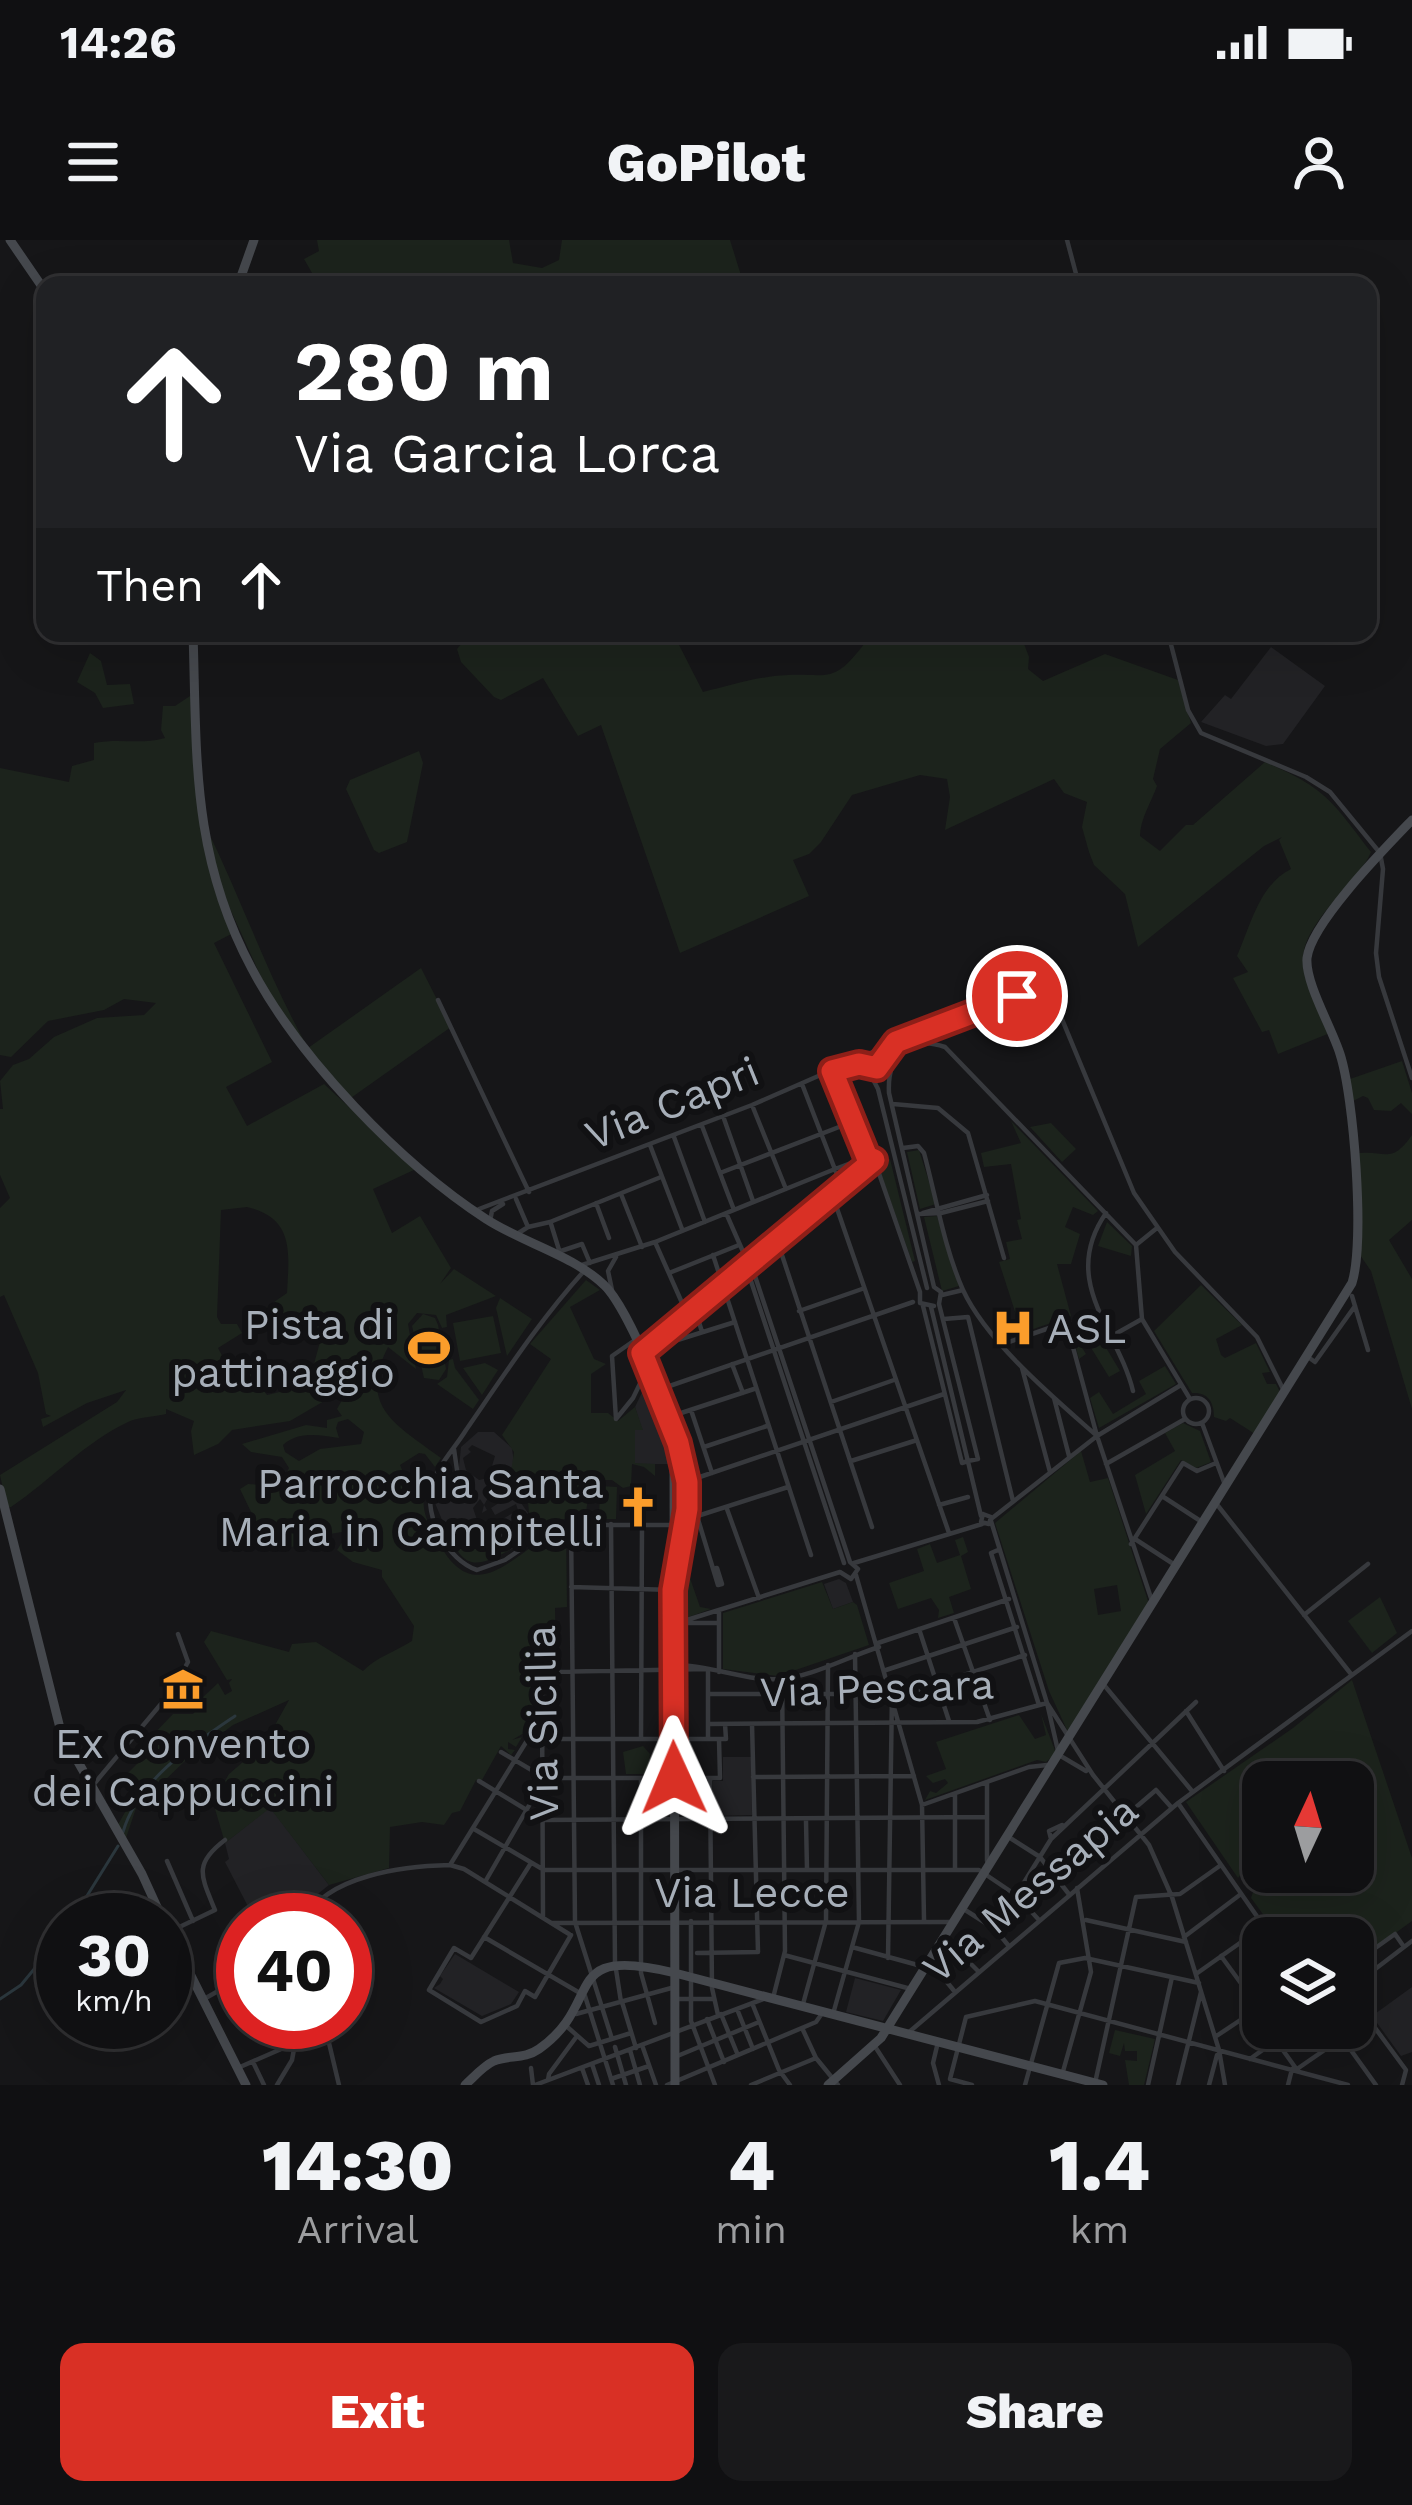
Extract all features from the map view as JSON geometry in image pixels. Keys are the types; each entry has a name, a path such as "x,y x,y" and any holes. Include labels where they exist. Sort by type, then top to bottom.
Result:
{"street":[{"path":"10,240 36,278"},
{"path":"241,276 254,240"},
{"path":"1067,240 1077,276"},
{"path":"194,642 204,841 252,969 327,1081 444,1188 519,1239 590,1272 614,1296"},
{"path":"1170,642 1192,723 1201,733 1306,777 1330,792 1379,853 1383,869 1376,953 1379,977 1412,1078"},
{"path":"802,2028 834,2083 887,2028 1352,1283 1358,1243 1343,1061 1307,959 1318,930 1379,853 1412,820"},
{"name":"Via Capri","path":"473,1210 752,1105 1047,983 1127,1180 1156,1228"},
{"path":"438,1000 529,1192"},
{"path":"878,1089 881,1063 896,1042"},
{"path":"923,1298 919,1214 888,1071 909,1047 929,1042 945,1047 1136,1245 1142,1319 1190,1399"},
{"path":"875,1052 881,1063"},
{"path":"865,1055 878,1089 962,1463 978,1459 939,1304 941,1295"},
{"name":"Via Capri","path":"834,1070 881,1063"},
{"path":"834,1070 923,1298 1056,1759"},
{"path":"802,1084 842,1186"},
{"path":"892,1104 927,1104 961,1123 974,1144 1004,1258"},
{"path":"752,1105 786,1189"},
{"path":"723,1116 754,1202"},
{"path":"720,1173 852,1122"},
{"path":"702,1124 734,1210"},
{"path":"673,1135 705,1222"},
{"path":"650,1145 682,1231"},
{"path":"902,1148 921,1148 963,1290 1003,1344 1097,1436"},
{"path":"788,1487 683,1519 642,1525 556,1525 489,1568 465,1566 448,1548 430,1505 436,1475 505,1364 590,1272 616,1257 870,1158"},
{"path":"644,1351 870,1158"},
{"path":"528,1226 550,1222 661,1178"},
{"path":"621,1194 641,1247"},
{"path":"832,1194 949,1533"},
{"path":"513,1198 528,1226"},
{"name":"Via Capri","path":"490,1221 492,1211 513,1198"},
{"path":"919,1214 988,1198"},
{"path":"596,1204 609,1238"},
{"path":"726,1214 748,1263 849,1563 857,1573 858,1592"},
{"path":"1106,1214 1089,1258 1100,1319 1133,1391"},
{"path":"550,1222 559,1254"},
{"path":"519,1239 528,1226"},
{"path":"519,1239 537,1226"},
{"path":"1136,1245 1156,1228 1257,1337 1285,1391"},
{"path":"776,1240 872,1527"},
{"path":"655,1243 688,1314"},
{"path":"559,1254 581,1244 590,1272"},
{"path":"669,1273 740,1245"},
{"path":"713,1256 811,1556"},
{"path":"606,1263 614,1296 644,1351 674,1432 687,1482 673,1590 677,1623 672,2084 696,2078 816,2022 828,2013 846,1972 859,1922 855,1654"},
{"path":"800,1311 864,1289"},
{"path":"658,1390 923,1298 963,1290"},
{"path":"1352,1296 1368,1350"},
{"path":"923,1298 939,1304"},
{"path":"1307,1356 1315,1363 1355,1306"},
{"path":"694,1309 702,1332"},
{"path":"944,1319 968,1317 1013,1501"},
{"path":"1003,1344 1100,1319"},
{"path":"1110,1337 1142,1319"},
{"path":"644,1351 735,1322"},
{"path":"1067,1324 1097,1436 1153,1603"},
{"path":"635,1340 612,1356 612,1414 616,1419 626,1410 648,1367"},
{"path":"1021,1362 1050,1472"},
{"path":"732,1364 743,1393"},
{"path":"832,1402 894,1380"},
{"path":"677,1623 840,1572 849,1563 872,1560 986,1519 1097,1436 1181,1385"},
{"path":"668,1418 755,1389"},
{"path":"687,1482 944,1394"},
{"path":"1054,1398 1069,1458"},
{"path":"1190,1399 1207,1404 1209,1413 1202,1423 1185,1419 1183,1409 1190,1399"},
{"path":"691,1410 712,1473"},
{"path":"1106,1464 1185,1419"},
{"path":"1202,1423 1225,1485"},
{"path":"704,1447 767,1426"},
{"path":"674,1432 683,1519 713,1569"},
{"path":"851,1461 916,1441"},
{"path":"454,1449 458,1470"},
{"path":"1133,1541 1183,1462 1197,1471 1216,1463"},
{"path":"0,1489 61,1732 151,1893"},
{"path":"1162,1496 1202,1522"},
{"path":"939,1505 968,1497"},
{"path":"1215,1502 1351,1674"},
{"path":"726,1507 759,1598"},
{"name":"Via Sicilia","path":"571,1523 575,1922 626,2085"},
{"path":"611,1524 615,1963 636,2048 656,2085"},
{"path":"641,1739 642,1525"},
{"path":"1133,1541 1177,1565"},
{"path":"848,1579 872,1560"},
{"path":"1304,1615 1368,1564"},
{"path":"840,1572 858,1592 878,1645 922,1805 923,1921"},
{"path":"571,1587 673,1590"},
{"path":"546,1672 641,1672 704,1665 719,1672 782,1679 1010,1599"},
{"path":"719,1611 719,1672"},
{"path":"954,1618 990,1720"},
{"path":"677,1623 719,1624"},
{"path":"886,1670 1019,1626"},
{"path":"919,1629 950,1722"},
{"name":"Via Messapia","path":"908,2033 1175,1806 1412,1630"},
{"path":"90,1788 171,1692 188,1662 178,1634"},
{"path":"708,1694 893,1696 1027,1654"},
{"path":"802,2006 826,1922 828,1665"},
{"path":"708,1669 708,1739"},
{"path":"770,1997 784,1955 782,1679"},
{"path":"1104,1685 1193,1792"},
{"path":"542,1693 547,1921"},
{"path":"888,1958 893,1696"},
{"path":"995,1929 1051,1839 1196,1702"},
{"path":"1043,1704 1141,1834 1172,1897 1226,2085"},
{"name":"Via Pescara","path":"708,1724 990,1720 1043,1704"},
{"path":"1186,1711 1224,1771"},
{"path":"501,1752 544,1780 720,1778 719,1739 726,1739 725,1724"},
{"path":"697,1953 758,1952 752,1724"},
{"path":"450,1865 528,1739 543,1739"},
{"name":"Via Pescara","path":"543,1739 719,1739"},
{"path":"922,1805 1056,1759 1093,1775"},
{"path":"1036,1766 1047,1773"},
{"path":"753,1778 914,1776"},
{"path":"640,1778 642,1965 655,2024"},
{"path":"710,1778 714,1999 738,2055"},
{"path":"484,1882 544,1780"},
{"path":"479,1781 543,1820 987,1816"},
{"path":"986,1871 987,1783"},
{"path":"1126,1815 1156,1790 1175,1806 1258,1917"},
{"path":"955,1794 955,1870"},
{"path":"806,1819 807,1870"},
{"path":"474,1828 544,1870 986,1871 1039,1920"},
{"path":"1007,1836 1040,1857 1069,1895"},
{"path":"167,1861 193,1921 215,1910 202,1865 205,1856 225,1840"},
{"path":"987,1845 998,1852"},
{"path":"530,1863 471,1958 454,1948 429,1990 481,2022 517,2006 525,1991 535,1997 571,1935"},
{"path":"332,1893 355,1881 450,1865 578,1940"},
{"path":"465,2085 494,2062 538,2050 566,2020 591,1974 615,1963 675,1972 1099,2084 1136,1897 1172,1897 1221,1865"},
{"path":"1061,2074 1091,1972 1077,1888"},
{"path":"1083,1919 1185,1940 1246,1893"},
{"path":"962,1908 995,1929 1009,1946"},
{"name":"Via Lecce","path":"547,1921 954,1922"},
{"path":"691,1921 692,2025 716,2085"},
{"path":"1374,1949 1395,1934 1404,1947"},
{"path":"484,1937 580,1992 612,2082 649,2066"},
{"path":"944,1937 979,1972"},
{"path":"1374,1968 1412,1941"},
{"path":"1196,1974 1242,1942"},
{"path":"852,1947 925,1967 943,1976 955,1992"},
{"path":"784,1955 911,1989"},
{"path":"1374,1955 1381,1964"},
{"path":"1221,1957 1242,1985"},
{"path":"1025,2085 1057,1964 1090,1959 1200,1987"},
{"path":"192,1976 246,2085"},
{"path":"1148,2085 1172,1977"},
{"path":"1178,2085 1200,1987"},
{"path":"204,1999 216,1992"},
{"path":"566,2020 647,1995 675,1993 714,1999"},
{"path":"566,2020 589,2046 636,2048 770,1997"},
{"path":"752,2003 790,2085"},
{"path":"950,2079 968,2016 1024,2003 1348,2085"},
{"path":"736,2008 753,2049"},
{"path":"706,2019 724,2062"},
{"path":"1215,2037 1242,2019"},
{"path":"675,2057 759,2022"},
{"path":"1374,2028 1406,2070 1402,2085"},
{"path":"531,2068 536,2085 604,2059 631,2033"},
{"path":"548,2080 577,2036"},
{"path":"938,2042 933,2061 939,2084 950,2079 972,2085"},
{"path":"874,2045 899,2085"},
{"path":"636,2048 640,2085"},
{"path":"238,2068 282,2049"},
{"path":"277,2085 294,2049"},
{"path":"330,2049 339,2085"},
{"path":"1250,2059 1264,2049"},
{"path":"1282,2049 1296,2070"},
{"path":"1288,2085 1296,2070 1326,2049"},
{"path":"1350,2049 1376,2085"},
{"path":"1209,2085 1219,2050"},
{"path":"753,2085 816,2058"},
{"path":"253,2062 264,2085"},
{"path":"592,2064 595,2085"},
{"path":"582,2068 595,2085"}],"shaded area":[{"path":"317,240 509,240 513,263 542,268 559,260 562,240 730,240 741,276 314,276 304,259 319,251"},
{"path":"463,642 678,642 703,692 768,677 828,674 846,664 865,642 1023,642 1028,669 1043,681 1105,654 1178,680 1191,723 1160,749 1153,779 1157,786 1140,836 1160,851 1265,762 1326,798 1371,852 1306,944 1305,973 1330,1033 1278,1054 1269,1030 1262,1032 1233,978 1248,972 1237,956 1257,907 1271,885 1291,869 1279,840 1282,837 1264,846 1138,947 1125,894 1094,865 1089,852 1082,827 1087,802 1064,793 1054,779 945,830 950,797 947,779 920,775 852,795 821,842 809,854 793,860 809,896 680,953 601,725 578,736 543,678 501,700 494,697 461,662 457,649"},
{"path":"1271,647 1325,686 1283,744 1266,746 1201,722 1225,695 1231,699"},
{"path":"90,653 101,661 107,685 130,684 134,704 103,708 95,693 77,682"},
{"path":"193,694 200,815 212,870 235,932 214,943 272,1062 226,1087 247,1126 324,1084 416,1169 373,1189 392,1233 420,1216 451,1268 440,1284 454,1269 496,1296 446,1315 447,1327 442,1328 436,1315 417,1313 408,1324 416,1369 388,1347 377,1385 386,1413 441,1458 435,1467 419,1453 400,1465 408,1484 426,1485 424,1509 432,1530 455,1565 470,1574 502,1567 566,1529 567,1607 555,1608 556,1657 544,1658 544,1686 537,1692 537,1735 524,1733 512,1740 522,1737 516,1747 508,1742 508,1749 515,1750 511,1755 501,1746 460,1811 452,1813 444,1825 422,1822 390,1827 389,1868 329,1885 270,1808 225,1843 213,1802 229,1774 265,1743 289,1700 233,1725 185,1761 136,1808 125,1841 116,1828 140,1786 128,1773 151,1750 145,1746 147,1741 173,1714 193,1714 218,1683 225,1695 232,1691 232,1679 227,1680 204,1642 211,1631 289,1652 292,1644 316,1642 363,1671 412,1641 414,1626 382,1570 353,1562 337,1550 342,1532 306,1538 306,1544 286,1548 284,1543 267,1545 240,1489 248,1484 280,1486 289,1468 282,1457 251,1452 242,1444 306,1425 327,1428 327,1420 342,1416 337,1409 346,1393 343,1390 290,1421 232,1430 218,1444 194,1455 194,1421 166,1409 166,1414 132,1420 97,1440 11,1507 7,1507 0,1475 117,1402 126,1390 87,1403 43,1427 41,1419 51,1416 46,1414 38,1373 4,1295 0,1297 0,1208 10,1198 0,1175 0,1081 13,1065 29,1059 54,1037 97,1018 144,1015 156,1003 124,999 104,1010 48,1021 11,1057 0,1055 0,768 69,782 72,766 94,760 94,743 165,738 163,706 175,706","holes":["247,1207 274,1219 288,1251 287,1293 251,1318 284,1329 323,1331 313,1384 267,1395 254,1378 250,1362 231,1373 218,1348 242,1333 237,1324 221,1324 217,1317 221,1210","348,1419 364,1432 361,1444 320,1449 299,1461 285,1452 283,1445 295,1438 339,1438 338,1422"]},
{"path":"419,751 423,763 407,842 379,853 346,789 350,780"},
{"path":"205,825 308,1048 421,968 451,1027 348,1100 277,1012 216,878"},
{"path":"1402,1061 1412,1093 1412,1114 1401,1103 1391,1111 1374,1110 1363,1096 1349,1103 1350,1079"},
{"path":"1011,1121 1098,1211 1093,1215 1073,1207 1065,1227 1080,1234 1071,1264 1057,1264 1071,1316 1022,1333 999,1262 1010,1259 1006,1242 1022,1239 1011,1164 984,1167 981,1153 1021,1143"},
{"path":"1051,1123 1076,1149 1062,1162 1030,1127"},
{"path":"1412,1135 1412,1220 1389,1240 1412,1279 1412,1409 1371,1271 1360,1255 1354,1154 1392,1153"},
{"path":"919,1150 936,1204 920,1209 907,1152"},
{"path":"890,1159 915,1261 912,1262 877,1162"},
{"path":"937,1216 959,1286 942,1291 924,1217"},
{"path":"1107,1222 1132,1246 1131,1256 1098,1246"},
{"path":"586,1280 600,1290 570,1307 594,1359 606,1364 591,1374 591,1413 608,1413 618,1421 635,1407 643,1430 635,1430 635,1463 655,1464 655,1476 632,1464 631,1486 623,1488 605,1480 589,1491 585,1519 558,1519 531,1537 527,1489 511,1472 514,1452 502,1435 551,1359 530,1344"},
{"path":"1201,1285 1242,1325 1216,1339 1221,1355 1225,1358 1256,1343 1270,1372 1262,1373 1267,1384 1276,1384 1280,1392 1255,1434 1230,1418 1214,1417 1209,1399 1192,1393 1154,1331"},
{"path":"500,1298 532,1319 507,1356 496,1308"},
{"name":"Pista di pattinaggio","path":"423,1314 435,1318 438,1325 446,1369 439,1380 424,1378 412,1326"},
{"path":"493,1316 501,1353 460,1361 453,1323"},
{"path":"1085,1327 1094,1341 1105,1337 1109,1343 1105,1346 1120,1371 1109,1377 1082,1333 1076,1338 1086,1354 1079,1359 1072,1334"},
{"path":"453,1359 479,1400 473,1409 437,1384 447,1377"},
{"path":"485,1363 498,1370 482,1395 463,1368"},
{"path":"1165,1366 1176,1384 1099,1428 1090,1398 1099,1392 1113,1414 1146,1394 1139,1381"},
{"path":"647,1382 666,1423 656,1429 668,1430 668,1464 635,1464 635,1430 642,1430 635,1407"},
{"path":"1183,1423 1200,1431 1211,1462 1196,1468 1181,1460 1146,1514 1135,1475 1175,1451 1165,1433"},
{"path":"478,1432 494,1432 512,1448 514,1463 505,1480 528,1513 529,1531 514,1540 517,1546 510,1550 506,1545 491,1549 468,1544 445,1527 435,1503 459,1467 461,1447","holes":["472,1445 495,1456 492,1466 504,1466 501,1475 479,1480 466,1470 463,1458","503,1486 505,1499 491,1508 495,1515 516,1504 518,1510 499,1521 502,1526 519,1516 523,1521 493,1539 473,1537 474,1529 499,1530 496,1525 478,1523 473,1508 480,1499 484,1505"]},
{"path":"1081,1451 1090,1482 1108,1478 1149,1604 1068,1732 1049,1691 995,1523","holes":["1117,1585 1121,1611 1098,1615 1094,1589"]},
{"path":"600,1486 617,1487 616,1519 599,1519"},
{"path":"445,1527 474,1544 506,1545 510,1550 486,1561 470,1561 457,1550"},
{"path":"963,1537 968,1552 961,1556 971,1589 949,1597 954,1613 938,1618 931,1598 898,1609 889,1583 924,1571 917,1549 930,1544 937,1563 960,1555 955,1540"},
{"path":"682,1555 700,1607 711,1609 680,1620 677,1586"},
{"path":"839,1579 846,1583 853,1602 833,1609 824,1584"},
{"path":"822,1582 833,1609 853,1602 857,1605 869,1645 778,1676 723,1669 723,1613"},
{"path":"1380,1597 1397,1633 1372,1653 1348,1621"},
{"path":"1352,1680 1412,1858 1412,1921 1374,1949 1374,1917 1265,1917 1251,1898 1253,1893 1374,1893 1374,1761 1245,1761"},
{"path":"1041,1714 1056,1753 1046,1762 1037,1760 925,1800 930,1791 936,1793 948,1783 945,1779 933,1783 926,1776 946,1769 936,1742 1019,1715 1035,1739 1046,1735"},
{"path":"643,1746 650,1754 648,1774 626,1774 623,1752"},
{"path":"723,1757 751,1757 752,1815 713,1816 713,1781 723,1781"},
{"path":"1242,1763 1242,1871 1238,1878 1186,1802"},
{"path":"270,1807 329,1885 319,1893 241,1893 225,1862 229,1859 225,1843"},
{"path":"455,1954 519,1992 511,2004 482,2016 434,1988"},
{"path":"855,1978 901,1990 883,2021 846,2012"},
{"path":"1412,1987 1412,2052 1401,2056 1374,2015"},
{"path":"1115,2030 1155,2039 1144,2085 1129,2085 1125,2060 1137,2061 1137,2051 1125,2051 1124,2043 1120,2056 1109,2053"}],"waterway":[{"path":"123,1832 130,1813 154,1780 235,1716"},
{"path":"89,1893 118,1846"},
{"path":"0,1999 36,1967"}],"place":[{"name":"ASL","path":"1013,1328"},
{"name":"Pista di pattinaggio","path":"429,1348"},
{"name":"Parrocchia Santa Maria in Campitelli","path":"638,1507"},
{"name":"Ex Convento dei Cappuccini","path":"183,1689"}],"route":[{"path":"674,1778 673,1590 687,1482 682,1453 642,1353 874,1160 867,1157 832,1071 859,1064 877,1068 896,1042 1017,996"}]}
